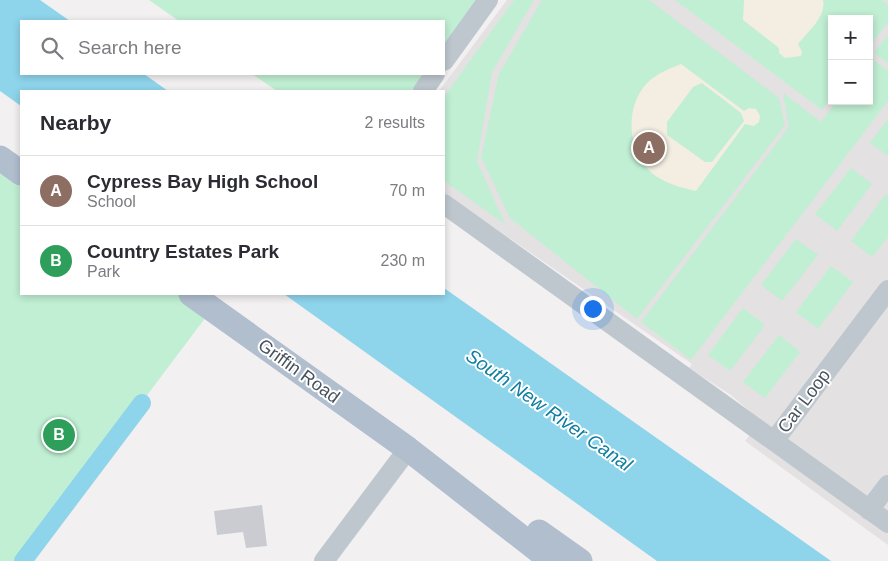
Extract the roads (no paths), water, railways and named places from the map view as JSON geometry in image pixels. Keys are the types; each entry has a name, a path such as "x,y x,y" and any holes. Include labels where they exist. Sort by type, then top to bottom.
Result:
{"main road":[{"path":"0,158 20,172"},
{"name":"Griffin Road","path":"192,295 408,449 552,561"},
{"name":"Griffin Road","path":"408,449 471,482 580,561"}],"street":[{"path":"445,60 488,0"},
{"path":"424,90 434,75"},
{"path":"445,205 774,441"},
{"name":"Car Loop","path":"888,290 774,441 888,523"},
{"path":"324,561 408,449"},
{"path":"869,510 888,484"}],"water":[{"path":"0,0 40,0 69,20 20,20 20,75 145,75 167,90 20,90 20,105 0,91"},
{"name":"South New River Canal","path":"445,289 831,561 657,561 285,295 445,295"}],"waterway":[{"path":"23,561 142,403"}],"place":[{"name":"Cypress Bay High School","path":"649,148"},
{"name":"Country Estates Park","path":"59,435"}]}
